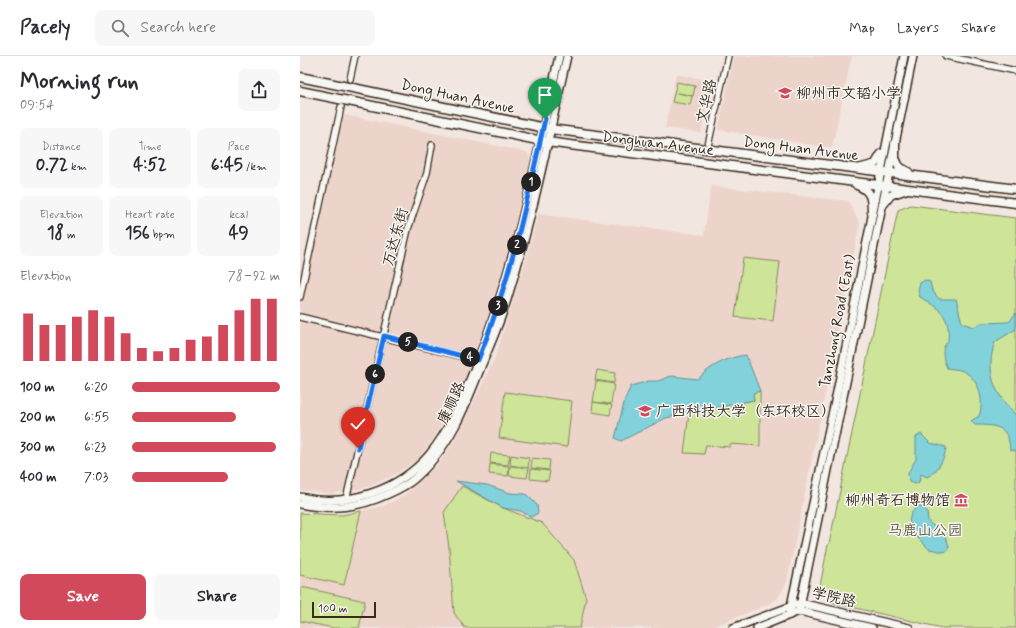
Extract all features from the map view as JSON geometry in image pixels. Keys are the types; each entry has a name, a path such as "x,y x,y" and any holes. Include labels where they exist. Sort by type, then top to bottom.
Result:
{"highway":[{"name":"Dong Huan Avenue","path":"300,77 546,128 1016,189"},
{"name":"Donghuan Avenue","path":"300,91 543,142 1016,203"},
{"path":"895,143 895,158 899,167 921,176"},
{"path":"845,181 869,191 876,213"}],"main road":[{"path":"543,142 560,56"},
{"path":"546,128 567,56"},
{"name":"Tanzhong Road (East)","path":"799,611 876,213 877,185 904,56"},
{"name":"Tanzhong Road (East)","path":"789,615 876,213 886,186 913,56"},
{"name":"康顺路","path":"300,497 324,500 346,500 363,496 399,481 414,470 429,455 454,414 478,360 497,309 515,252 543,142"},
{"name":"康顺路","path":"300,504 333,509 364,504 378,499 412,481 426,469 446,443 471,394 509,296 524,241 543,142"},
{"path":"855,168 875,164 886,142"},
{"path":"876,213 891,194 898,191 916,189"},
{"name":"学院路","path":"733,628 800,603 909,628"},
{"name":"学院路","path":"757,628 799,611 872,628"}],"street":[{"path":"350,79 355,56"},
{"name":"文华路","path":"707,150 728,56"},
{"path":"946,56 1016,71"},
{"path":"300,297 341,107"},
{"name":"万达东街","path":"346,500 408,229 427,173 432,145"},
{"path":"300,317 384,336 478,360"}],"shaded area":[{"name":"柳州市文韬小学","path":"734,56 852,56 832,148 718,130"},
{"path":"676,74 713,81 701,133 665,128"},
{"path":"335,113 527,152 532,161 514,239 493,310 467,376 432,441 418,459 398,473 368,487 331,494 300,490 300,272"},
{"name":"广西科技大学（东环校区）","path":"711,186 848,201 860,223 787,582 778,598 769,604 710,628 300,628 300,513 342,515 383,506 404,495 439,463 453,443 495,357 526,260 538,214 704,235"}],"green space":[{"path":"677,82 695,86 693,96 678,93 692,96 690,105 672,102"},
{"name":"马鹿山公园","path":"911,205 1016,218 1016,628 942,628 834,603 820,586 898,210"},
{"path":"743,258 780,262 773,321 735,317"},
{"path":"597,370 615,373 614,383 595,380"},
{"path":"596,381 614,384 611,404 593,402"},
{"path":"760,391 760,446 730,444 730,447 706,445 704,454 684,453 689,413 754,400 753,393"},
{"path":"505,392 572,401 567,447 499,438"},
{"path":"593,402 612,405 610,415 592,412"},
{"path":"491,453 510,455 508,465 490,463"},
{"path":"511,455 529,458 528,468 510,465"},
{"path":"532,458 550,460 549,470 531,468"},
{"path":"490,464 509,466 508,476 489,474"},
{"path":"510,466 529,468 527,478 509,476"},
{"path":"531,469 550,471 548,481 530,479"},
{"path":"462,486 503,508 542,523 574,560 586,598 580,628 465,628 454,613 449,548 444,512"},
{"path":"361,511 344,585 300,575 300,513 342,515"},
{"path":"301,587 365,601 359,628 333,628 300,621"}],"water":[{"path":"925,280 930,282 932,290 939,299 956,299 962,323 974,327 981,323 1009,322 1016,313 1016,329 995,342 992,353 991,372 997,390 1002,399 1016,415 1016,451 1010,450 1007,436 1000,428 975,425 971,421 979,416 981,410 981,396 979,389 972,377 967,373 947,368 943,354 948,340 947,324 942,313 938,309 920,297 918,291 920,283"},
{"path":"746,355 760,391 753,393 754,400 666,418 621,441 615,438 625,399 631,386 649,381 658,381 671,376 698,379 708,370 720,363"},
{"path":"921,434 930,443 946,447 944,456 938,468 927,477 921,474 919,482 915,484 909,482 908,473 916,459 916,437"},
{"path":"456,481 487,485 510,493 526,494 537,505 538,513 531,517 521,511 503,508"},
{"path":"920,506 927,511 928,521 947,539 949,548 945,552 929,549 916,536 911,534 909,522 911,514"}],"place":[{"name":"柳州市文韬小学","path":"785,93"},
{"name":"广西科技大学（东环校区）","path":"645,411"},
{"name":"柳州奇石博物馆","path":"961,500"}],"route":[{"path":"358,448 384,336 478,360 505,286 545,119"}]}
